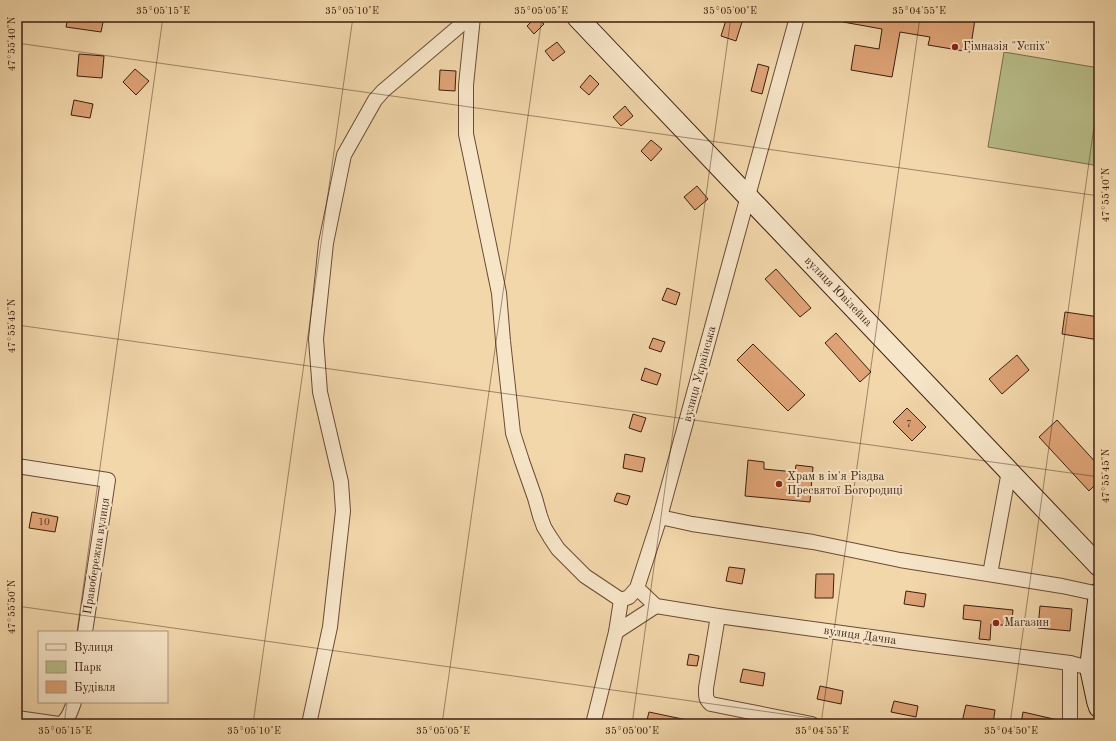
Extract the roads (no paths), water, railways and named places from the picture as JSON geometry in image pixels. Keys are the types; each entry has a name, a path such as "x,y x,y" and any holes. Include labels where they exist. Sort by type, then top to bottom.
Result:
{"street":[{"path":"472,17 466,85 466,134 499,293 502,341 513,433 544,527 558,549 585,576 621,600 629,598 637,588 656,606 616,632"},
{"path":"310,724 330,627 343,511 341,482 320,392 316,339 326,243 344,155 375,100 383,91 472,17"},
{"name":"вулиця Ювілейна","path":"577,17 1099,566"},
{"name":"вулиця Українська","path":"637,588 660,517 797,17"},
{"name":"Правобережна вулиця","path":"17,466 108,480 85,631"},
{"path":"990,574 1009,471"},
{"path":"660,517 692,524 813,542 900,560 1062,586 1099,594 1090,668 1099,707"},
{"path":"593,724 616,632 621,600"},
{"name":"вулиця Дачна","path":"656,606 718,616 1070,663 1090,668"},
{"path":"718,616 706,688 706,698 708,701 711,704 812,724"},
{"path":"1070,663 1070,724"},
{"path":"17,718 60,724 66,722 74,703"}],"place":[{"name":"Гімназія \"Успіх\"","path":"955,47"},
{"name":"Храм в ім'я Різдва Пресвятої Богородиці","path":"779,484"},
{"name":"Магазин","path":"996,623"}]}
